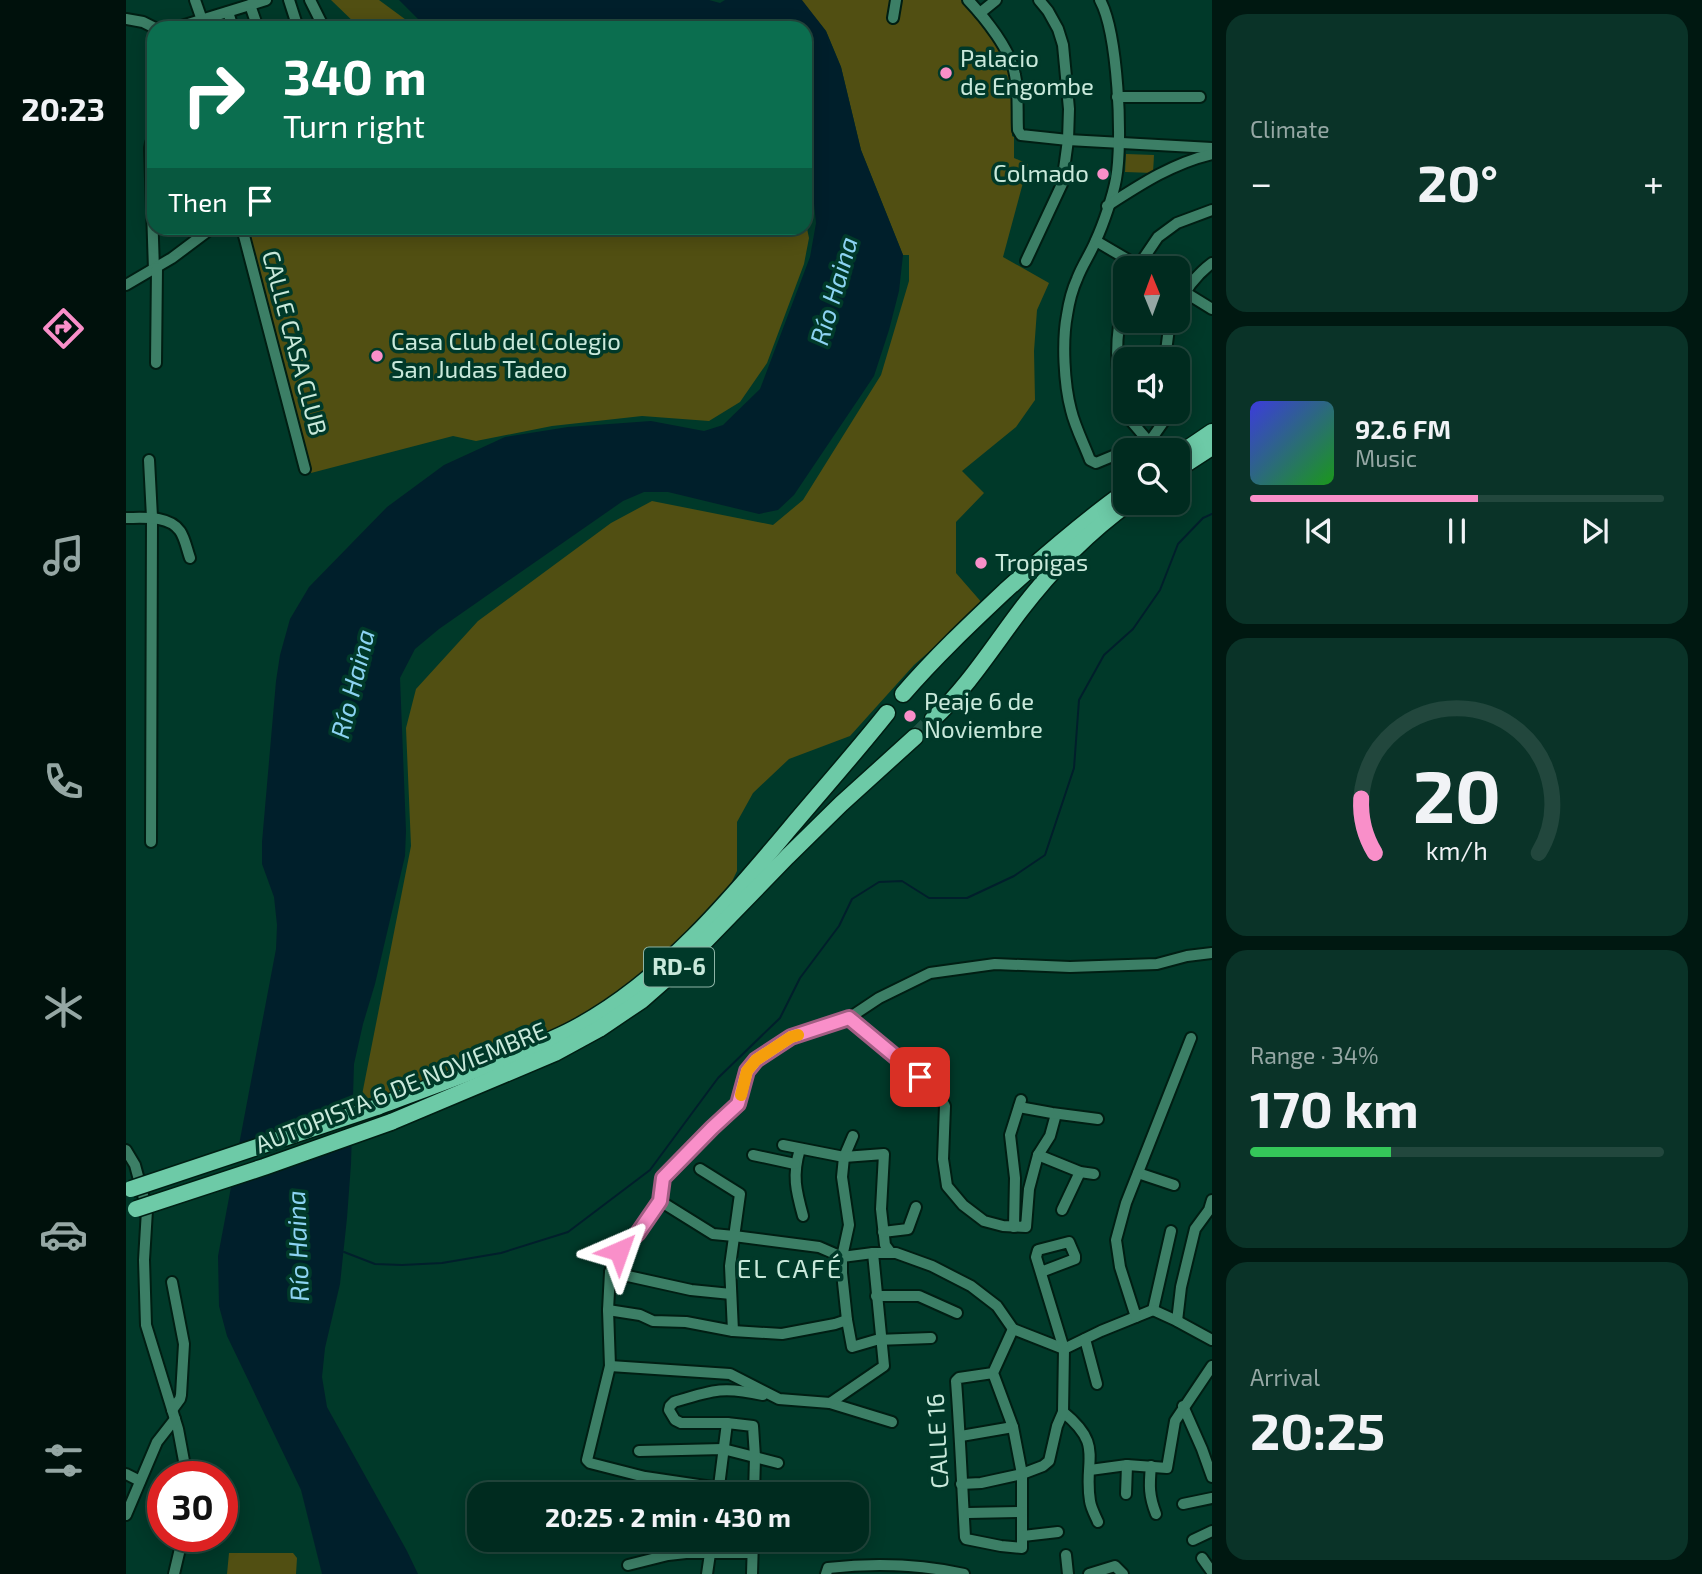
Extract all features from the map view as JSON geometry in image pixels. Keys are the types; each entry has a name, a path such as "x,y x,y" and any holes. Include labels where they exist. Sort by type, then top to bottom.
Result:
{"highway":[{"path":"1190,447 1212,432"},
{"path":"1190,461 1212,447"},
{"path":"903,694 929,664 1003,593 1084,522 1113,501"},
{"path":"933,719 965,684 1047,577 1075,547 1114,515"},
{"path":"1003,593 1020,611"},
{"name":"AUTOPISTA 6 DE NOVIEMBRE","path":"129,1190 377,1107 541,1044 579,1026 643,982 706,925 887,713"},
{"name":"AUTOPISTA 6 DE NOVIEMBRE","path":"131,1211 391,1122 555,1053 599,1029 642,1000 683,964 841,804 915,737"}],"street":[{"path":"195,0 205,21"},
{"path":"207,21 267,0"},
{"path":"289,0 296,21"},
{"path":"310,0 320,21"},
{"path":"893,18 896,0"},
{"path":"968,0 989,23 1015,74 1018,130 1021,135 1118,144 1212,148"},
{"path":"980,13 996,0"},
{"path":"1026,261 1062,184 1068,140 1069,109 1063,46 1058,29 1039,0"},
{"path":"1100,0 1109,28 1115,65 1118,144 1116,180 1096,240 1078,277 1067,317 1064,357 1071,411 1092,462 1113,456"},
{"path":"250,5 256,21"},
{"path":"228,12 231,21"},
{"path":"126,19 147,24"},
{"path":"1117,97 1200,97"},
{"path":"1107,206 1152,177 1198,157 1212,154"},
{"path":"1146,256 1158,237 1177,223 1212,210"},
{"path":"154,235 156,363"},
{"path":"126,285 156,269 203,235"},
{"name":"CALLE CASA CLUB","path":"244,235 305,469"},
{"path":"1096,240 1121,256"},
{"path":"1190,282 1212,263"},
{"path":"1190,296 1212,309"},
{"path":"1134,424 1147,438"},
{"path":"149,460 152,517 151,842"},
{"path":"126,518 152,517 176,527 190,558"},
{"path":"671,1482 587,1460 610,1366 610,1272 619,1251 638,1233 660,1201 663,1178 738,1104 747,1071 756,1060 791,1037 849,1018 879,998 930,974 995,964 1070,967 1157,964 1186,956 1212,953"},
{"path":"849,1018 937,1091 945,1107 943,1158 947,1186 963,1205 984,1221 1003,1226 1026,1227 1029,1189 1038,1155 1050,1136 1056,1114"},
{"path":"1136,1317 1120,1267 1116,1240 1126,1203 1191,1038"},
{"path":"1014,1227 1015,1178 1010,1135 1020,1103 1056,1114 1098,1119"},
{"path":"853,1136 844,1157 842,1177 849,1225 842,1256 852,1347 876,1340 931,1338"},
{"path":"783,1145 844,1157 884,1154 881,1209 885,1245 891,1253"},
{"path":"800,1149 795,1164 795,1188 803,1216"},
{"path":"126,1150 135,1165 148,1210 144,1261 146,1325 174,1414 184,1461"},
{"path":"752,1155 795,1164"},
{"path":"1038,1155 1080,1172 1094,1174"},
{"path":"699,1169 740,1195 730,1266 733,1331"},
{"path":"1062,1210 1080,1172"},
{"path":"1138,1173 1174,1185"},
{"path":"1177,1321 1181,1287 1195,1229 1209,1210 1212,1200"},
{"path":"660,1201 713,1234 819,1247 842,1256 891,1253 932,1266 971,1286 997,1306 1013,1329 1064,1349 1153,1310 1212,1339"},
{"path":"883,1232 908,1229 916,1207"},
{"path":"1153,1310 1171,1231"},
{"path":"830,1403 884,1366 873,1253"},
{"path":"610,1272 691,1290 731,1294"},
{"path":"961,1484 981,1483 1022,1474 1044,1466 1049,1461 1063,1412 1064,1349 1041,1272"},
{"path":"126,1515 157,1442 174,1414 181,1395 184,1352 173,1282"},
{"path":"876,1296 919,1296 957,1313"},
{"path":"608,1310 640,1315 653,1321 686,1322 733,1331 782,1334 847,1320"},
{"path":"1013,1329 993,1373 1013,1427 1022,1474 1023,1541 1058,1532"},
{"path":"1085,1339 1097,1384"},
{"path":"610,1366 730,1374 779,1399"},
{"path":"1090,1470 1126,1465 1167,1468 1175,1421 1212,1366"},
{"name":"CALLE 16","path":"993,1373 959,1378 956,1381 961,1436 964,1537 1022,1548 1023,1541"},
{"path":"754,1482 753,1426 681,1423 671,1415 670,1406 674,1402 709,1391 738,1390 779,1399 830,1403 891,1422"},
{"path":"1183,1406 1207,1447 1212,1477"},
{"path":"1063,1412 1085,1436 1090,1454 1090,1503 1098,1522"},
{"path":"719,1482 727,1423"},
{"path":"961,1436 1013,1427"},
{"path":"639,1451 723,1449 778,1463"},
{"path":"1126,1465 1126,1494"},
{"path":"1151,1466 1150,1500 1156,1514"},
{"path":"126,1474 140,1481"},
{"path":"1183,1504 1212,1498"},
{"path":"968,1513 1021,1511"},
{"path":"1193,1540 1212,1531"},
{"path":"174,1574 179,1552"},
{"path":"628,1565 682,1552"},
{"path":"707,1574 710,1552"},
{"path":"746,1552 752,1553 752,1574"},
{"path":"1066,1555 1068,1574"},
{"path":"1202,1558 1212,1572"},
{"path":"826,1572 828,1568 877,1564 964,1574"},
{"path":"1090,1574 1115,1566 1123,1574"}],"shaded area":[{"path":"331,0 379,0 408,21 353,21"},
{"path":"801,0 962,0 1003,54 1012,76 1014,158 1028,164 1003,257 1049,283 1037,310 1035,400 1016,427 962,471 984,493 956,522 956,573 983,604 914,665 850,736 789,759 753,793 737,822 737,871 723,900 666,957 612,1001 542,1039 394,1092 361,1100 411,846 406,728 416,689 478,621 611,523 652,501 773,525 803,500 881,375 909,281 909,255 903,255 861,150 841,67 826,31"},
{"path":"1126,154 1154,155 1153,173 1125,172"},
{"path":"248,235 808,235 804,264 767,363 740,402 709,421 642,416 552,426 476,441 453,436 311,473"},
{"path":"229,1553 293,1553 297,1558 296,1574 227,1574"}],"water":[{"name":"Río Haina","path":"399,0 709,0 720,3 725,0 802,0 826,31 841,67 861,150 903,255 899,291 874,376 794,495 778,510 759,514 668,492 644,492 623,501 439,629 415,649 400,678 405,856 354,1064 347,1218 340,1284 325,1348 322,1377 327,1407 418,1574 322,1574 301,1490 227,1336 219,1306 218,1256 276,949 274,897 262,864 262,842 276,681 290,619 309,587 387,507 444,465 505,437 568,427 651,421 704,431 723,425 760,389 810,257 816,223 812,192 812,21 420,21"}],"pier":[{"path":"356,1109 355,1141 228,1183 235,1149"}],"waterway":[{"path":"344,1252 375,1264 442,1263 501,1253 568,1232 650,1170 718,1078 780,1018 800,978 839,926 852,899 879,882 902,881 929,898 967,898 1014,876 1045,855 1074,768 1079,700 1104,655 1133,629 1160,590 1178,544 1203,518 1212,514"}],"tunnel":[{"path":"915,737 933,719"}],"slow traffic":[{"path":"741,1095 747,1071 756,1060 798,1035"}],"place":[{"name":"Palacio de Engombe","path":"946,73"},
{"name":"Colmado","path":"1103,174"},
{"name":"Casa Club del Colegio San Judas Tadeo","path":"377,356"},
{"name":"Tropigas","path":"981,563"},
{"name":"Peaje 6 de Noviembre","path":"910,716"}],"district":[{"name":"EL CAFÉ","path":"790,1269"}],"route":[{"path":"619,1251 638,1233 660,1201 663,1178 738,1104 747,1071 756,1060 791,1037 849,1018 920,1077"}]}
